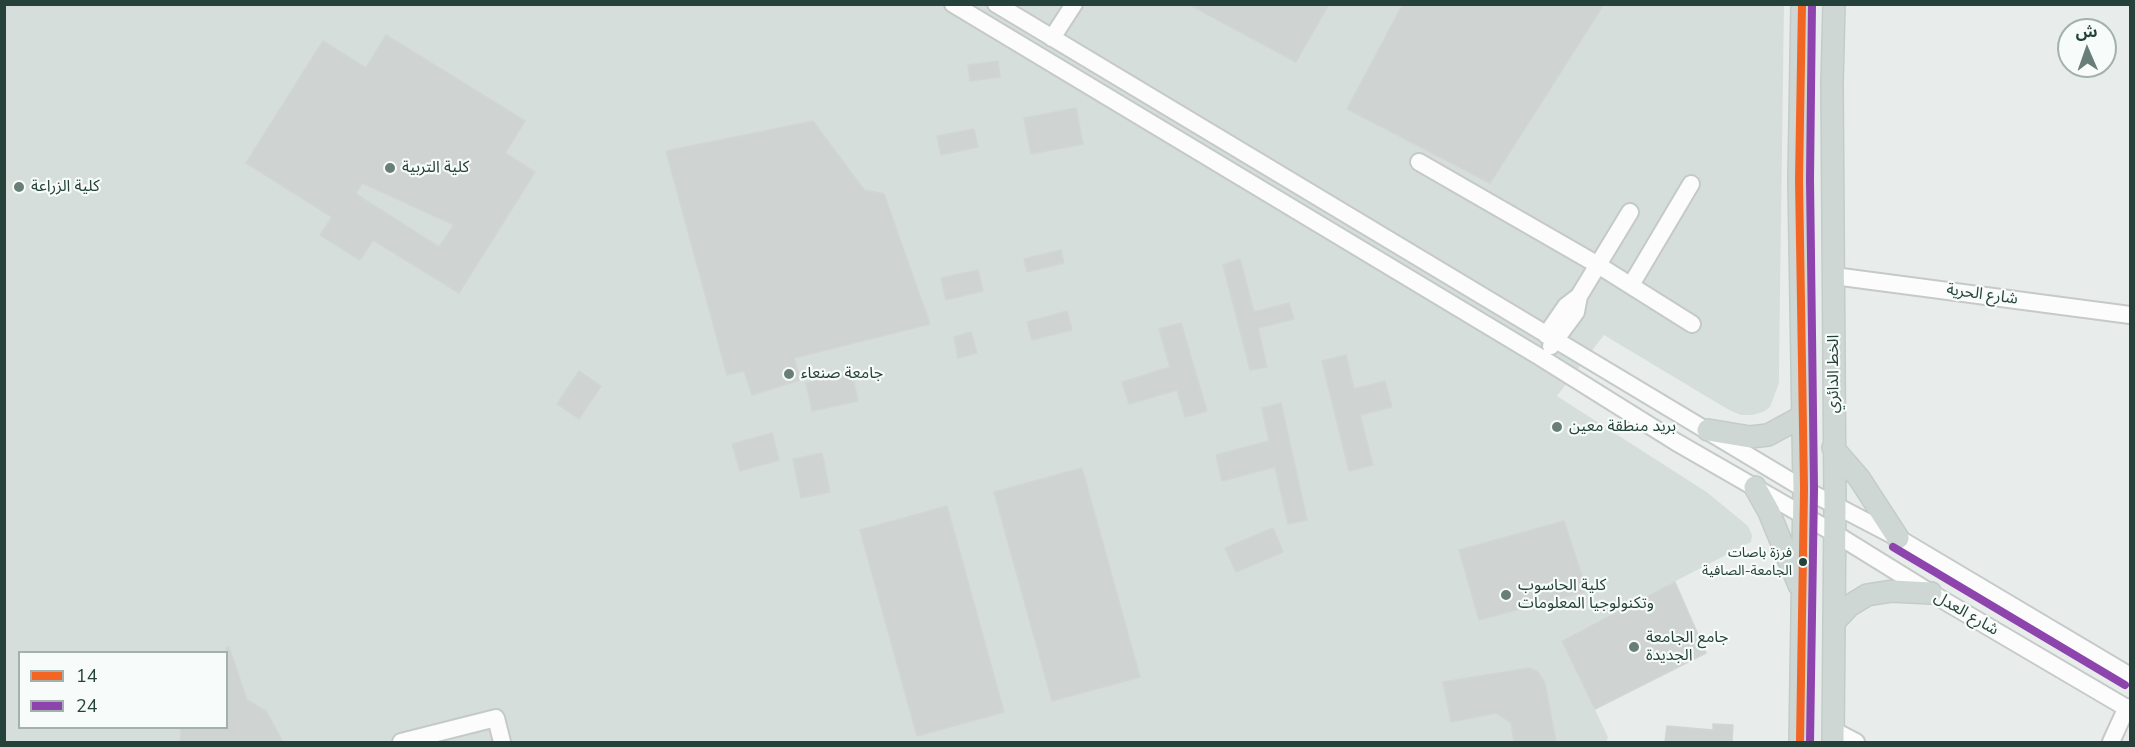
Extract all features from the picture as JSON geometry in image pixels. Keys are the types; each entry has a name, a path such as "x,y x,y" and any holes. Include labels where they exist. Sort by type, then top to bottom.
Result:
{"main road":[{"name":"الخط الدائري","path":"1800,742 1804,489 1799,179 1802,4"},
{"name":"الخط الدائري","path":"1833,736 1835,506 1832,84 1834,4"},
{"path":"1708,430 1750,437 1768,435 1803,416"},
{"path":"1833,448 1859,478 1898,538"},
{"path":"1755,487 1769,512 1802,594"},
{"path":"1835,621 1850,606 1867,596 1892,591 1931,593"}],"street":[{"name":"شارع العدل","path":"953,4 1540,357 1676,442 2128,708"},
{"name":"شارع العدل","path":"996,4 1804,489 1898,538 2130,676"},
{"path":"1052,38 1074,4"},
{"path":"1419,162 1598,265 1692,324"},
{"path":"1631,285 1691,184"},
{"path":"1540,357 1551,338 1576,312 1579,296 1630,212"},
{"name":"شارع الحرية","path":"1834,276 2130,315"},
{"path":"2111,742 2128,708"},
{"path":"401,742 441,738 496,718 502,742"},
{"path":"1833,736 1856,742"}],"shaded area":[{"name":"جامعة صنعاء","path":"5,5 1784,5 1779,383 1770,407 1752,415 1741,415 1729,410 1604,335 1557,396 1708,493 1748,526 1752,535 1751,542 1562,640 1608,737 1606,742 5,742"}],"building":[{"path":"1188,4 1329,4 1296,62"},
{"path":"1403,4 1604,4 1490,183 1347,109"},
{"name":"كلية التربية","path":"386,35 525,121 505,153 535,172 459,293 373,240 360,260 320,235 332,217 246,163 323,41 366,68","holes":["362,183 454,225 439,247 356,194"]},
{"path":"998,61 1000,77 970,81 968,65"},
{"path":"1076,108 1083,144 1031,154 1024,118"},
{"path":"813,121 864,190 884,194 930,324 794,358 800,380 752,395 744,371 727,375 666,151"},
{"path":"974,129 978,147 941,155 937,136"},
{"path":"1061,250 1064,263 1027,272 1024,259"},
{"path":"1240,259 1254,312 1289,303 1294,319 1258,328 1267,367 1250,370 1223,265"},
{"path":"978,270 983,291 946,300 941,278"},
{"path":"1067,311 1072,330 1032,340 1027,322"},
{"path":"1181,323 1207,411 1185,417 1177,390 1129,404 1122,382 1170,367 1159,329"},
{"path":"971,332 977,353 958,358 954,337"},
{"path":"1346,355 1354,389 1385,381 1392,407 1360,415 1373,465 1349,471 1322,361"},
{"path":"579,371 601,386 579,419 557,404"},
{"path":"852,373 858,401 812,411 806,383"},
{"path":"1281,403 1307,520 1288,524 1275,467 1222,481 1216,455 1269,441 1262,408"},
{"path":"772,433 779,460 740,471 732,444"},
{"path":"822,453 830,492 801,498 793,459"},
{"path":"1082,468 1140,677 1052,701 994,492"},
{"path":"947,506 1004,712 917,736 860,530"},
{"path":"1564,521 1587,591 1479,620 1459,550"},
{"path":"1273,528 1283,552 1236,572 1225,548"},
{"name":"جامع الجامعة الجديدة","path":"1675,582 1706,653 1595,709 1562,641"},
{"path":"226,647 229,647 247,700 266,711 283,742 180,742 181,729 228,729 228,651"},
{"path":"1529,668 1537,671 1545,683 1556,742 1514,742 1511,723 1496,713 1451,722 1443,682"},
{"path":"1713,724 1733,725 1732,742 1665,742 1667,726 1713,730"}],"transit line":[{"name":"14","path":"1800,742 1804,489 1799,179 1802,4"},
{"name":"24","path":"1810,742 1814,489 1810,179 1812,4"},
{"name":"24","path":"1893,547 2125,685"}],"place":[{"name":"كلية التربية","path":"390,168"},
{"name":"كلية الزراعة","path":"19,187"},
{"name":"جامعة صنعاء","path":"789,374"},
{"name":"بريد منطقة معين","path":"1557,427"},
{"name":"فرزة باصات الجامعة-الصافية","path":"1803,562"},
{"name":"كلية الحاسوب وتكنولوجيا المعلومات","path":"1506,595"},
{"name":"جامع الجامعة الجديدة","path":"1634,647"}]}
